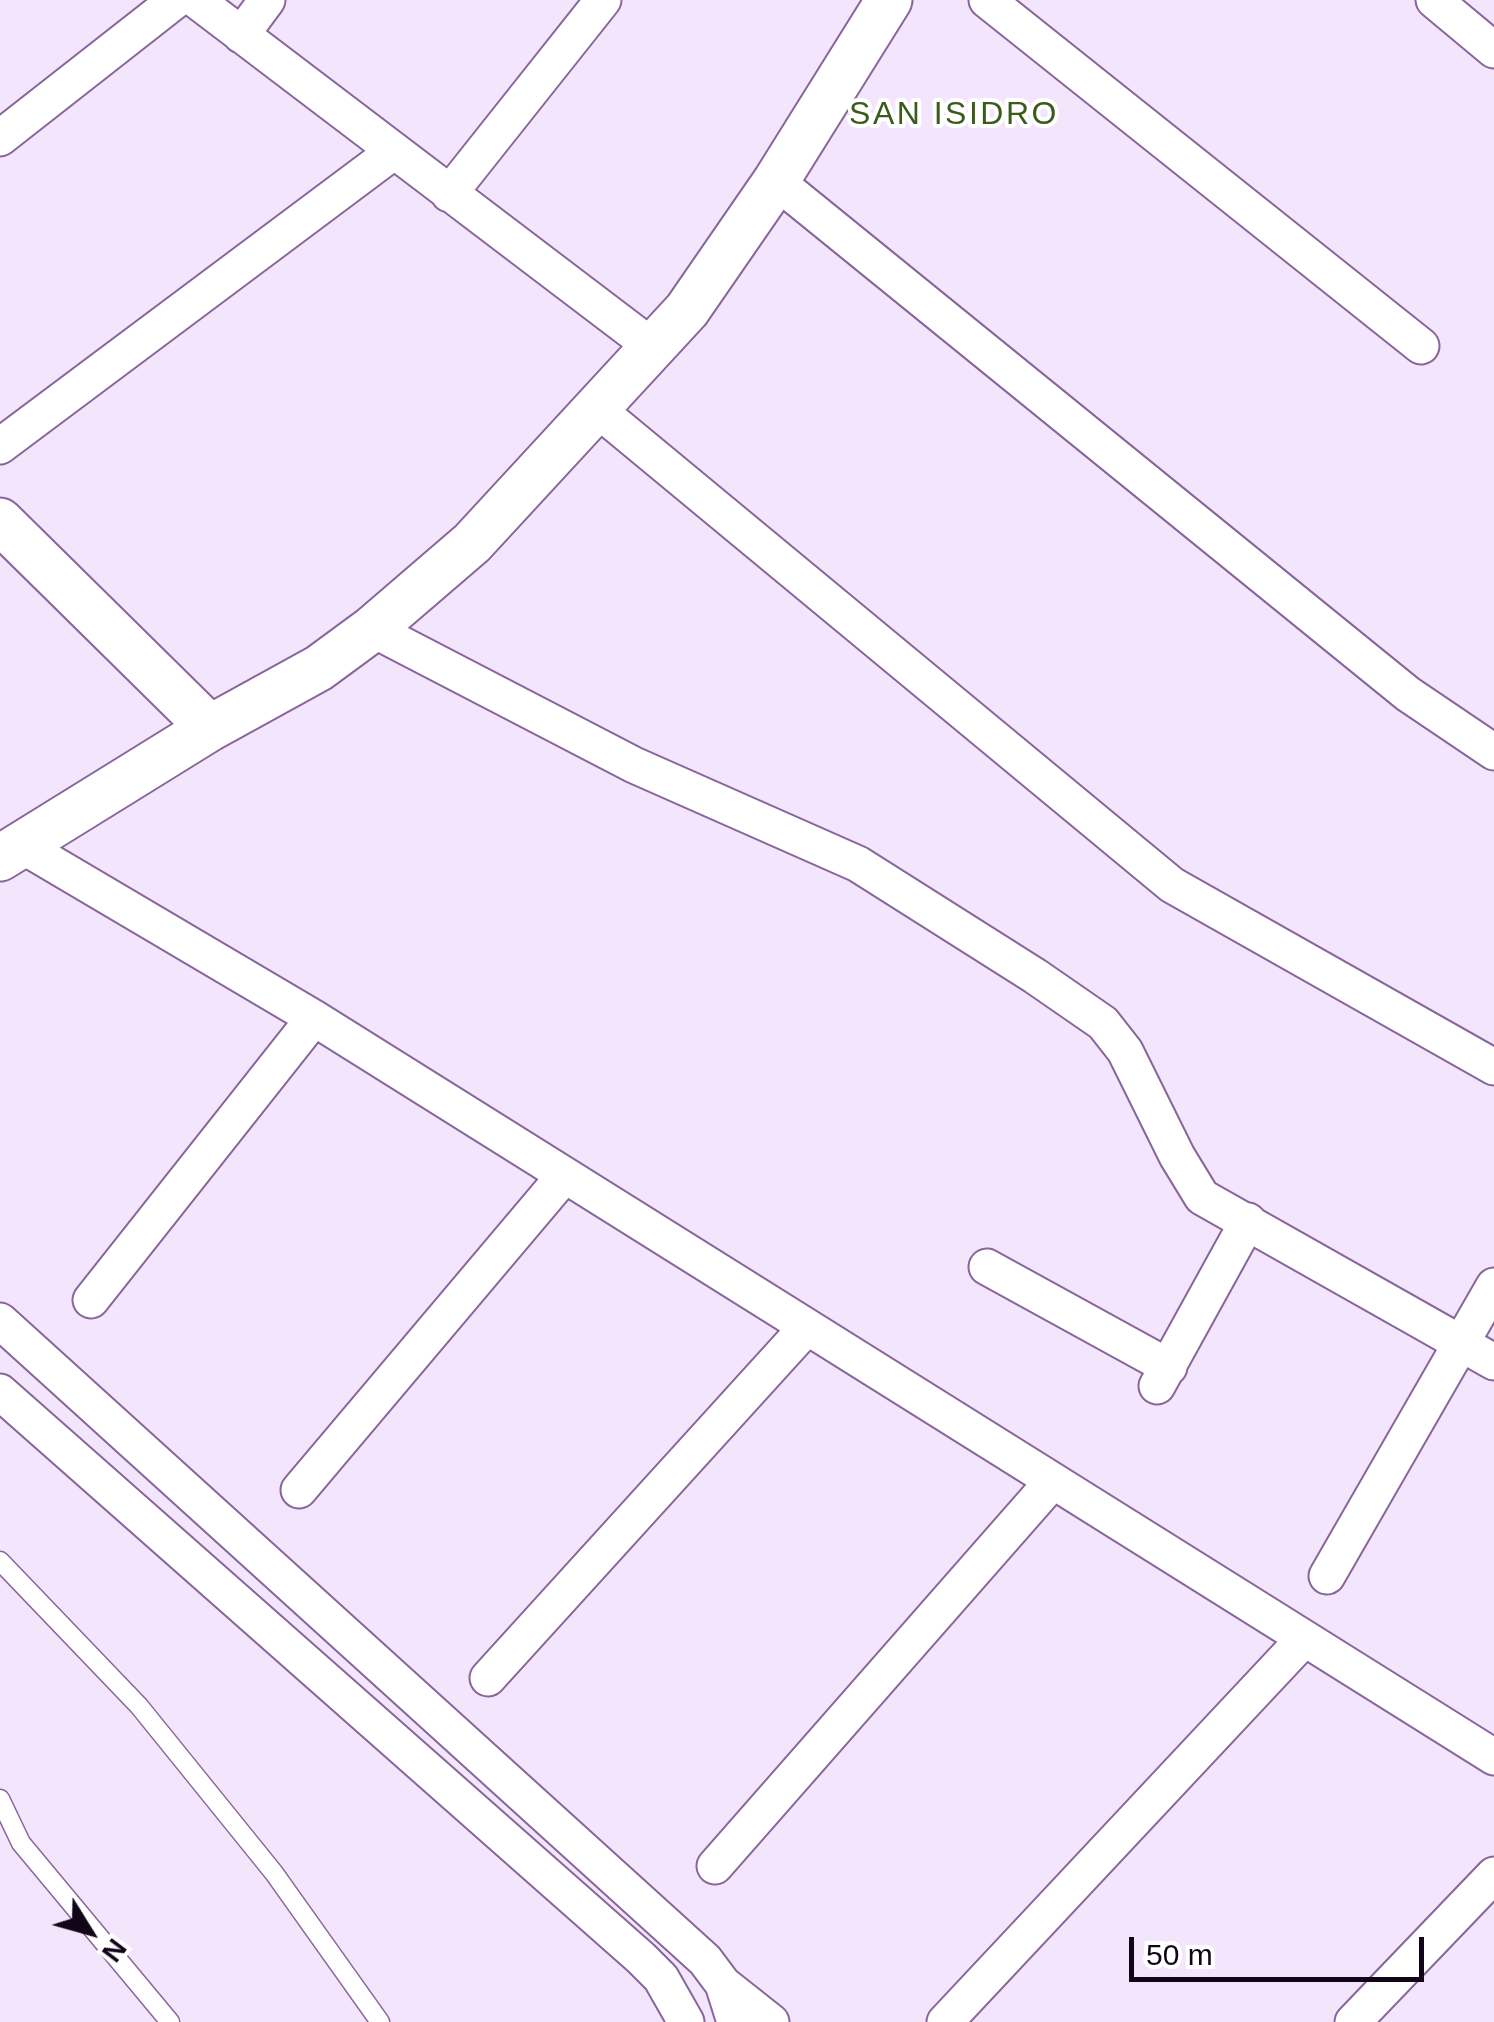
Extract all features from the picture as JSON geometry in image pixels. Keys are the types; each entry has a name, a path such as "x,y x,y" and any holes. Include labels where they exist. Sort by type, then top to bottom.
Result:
{"street":[{"path":"0,138 176,0"},
{"path":"196,0 654,348"},
{"path":"242,35 267,0"},
{"path":"449,194 603,0"},
{"path":"889,0 776,181 687,310 472,543 320,668 210,728 10,852 314,1018 1494,1758"},
{"path":"987,0 1421,346"},
{"path":"1434,0 1494,50"},
{"path":"0,446 394,152"},
{"path":"776,181 1408,694 1494,752"},
{"path":"597,409 1172,885 1494,1067"},
{"path":"0,521 210,728"},
{"path":"372,629 634,765 858,864 1035,976 1103,1023 1125,1051 1202,1197 1494,1362"},
{"path":"91,1300 314,1018"},
{"path":"298,1490 564,1176"},
{"path":"987,1267 1163,1377 1248,1221"},
{"path":"1327,1576 1494,1286"},
{"path":"0,1321 705,1960 723,1984 771,2022"},
{"path":"488,1678 806,1328"},
{"path":"0,1392 641,1958 661,1978 686,2022"},
{"path":"714,1866 1052,1482"},
{"path":"946,2022 1303,1640"},
{"path":"1352,2022 1494,1875"},
{"path":"723,1984 735,2022"}],"lane":[{"path":"0,1562 139,1706 274,1873 380,2022"},
{"path":"0,1799 22,1843 170,2022"}],"district":[{"name":"SAN ISIDRO","path":"954,115"}]}
